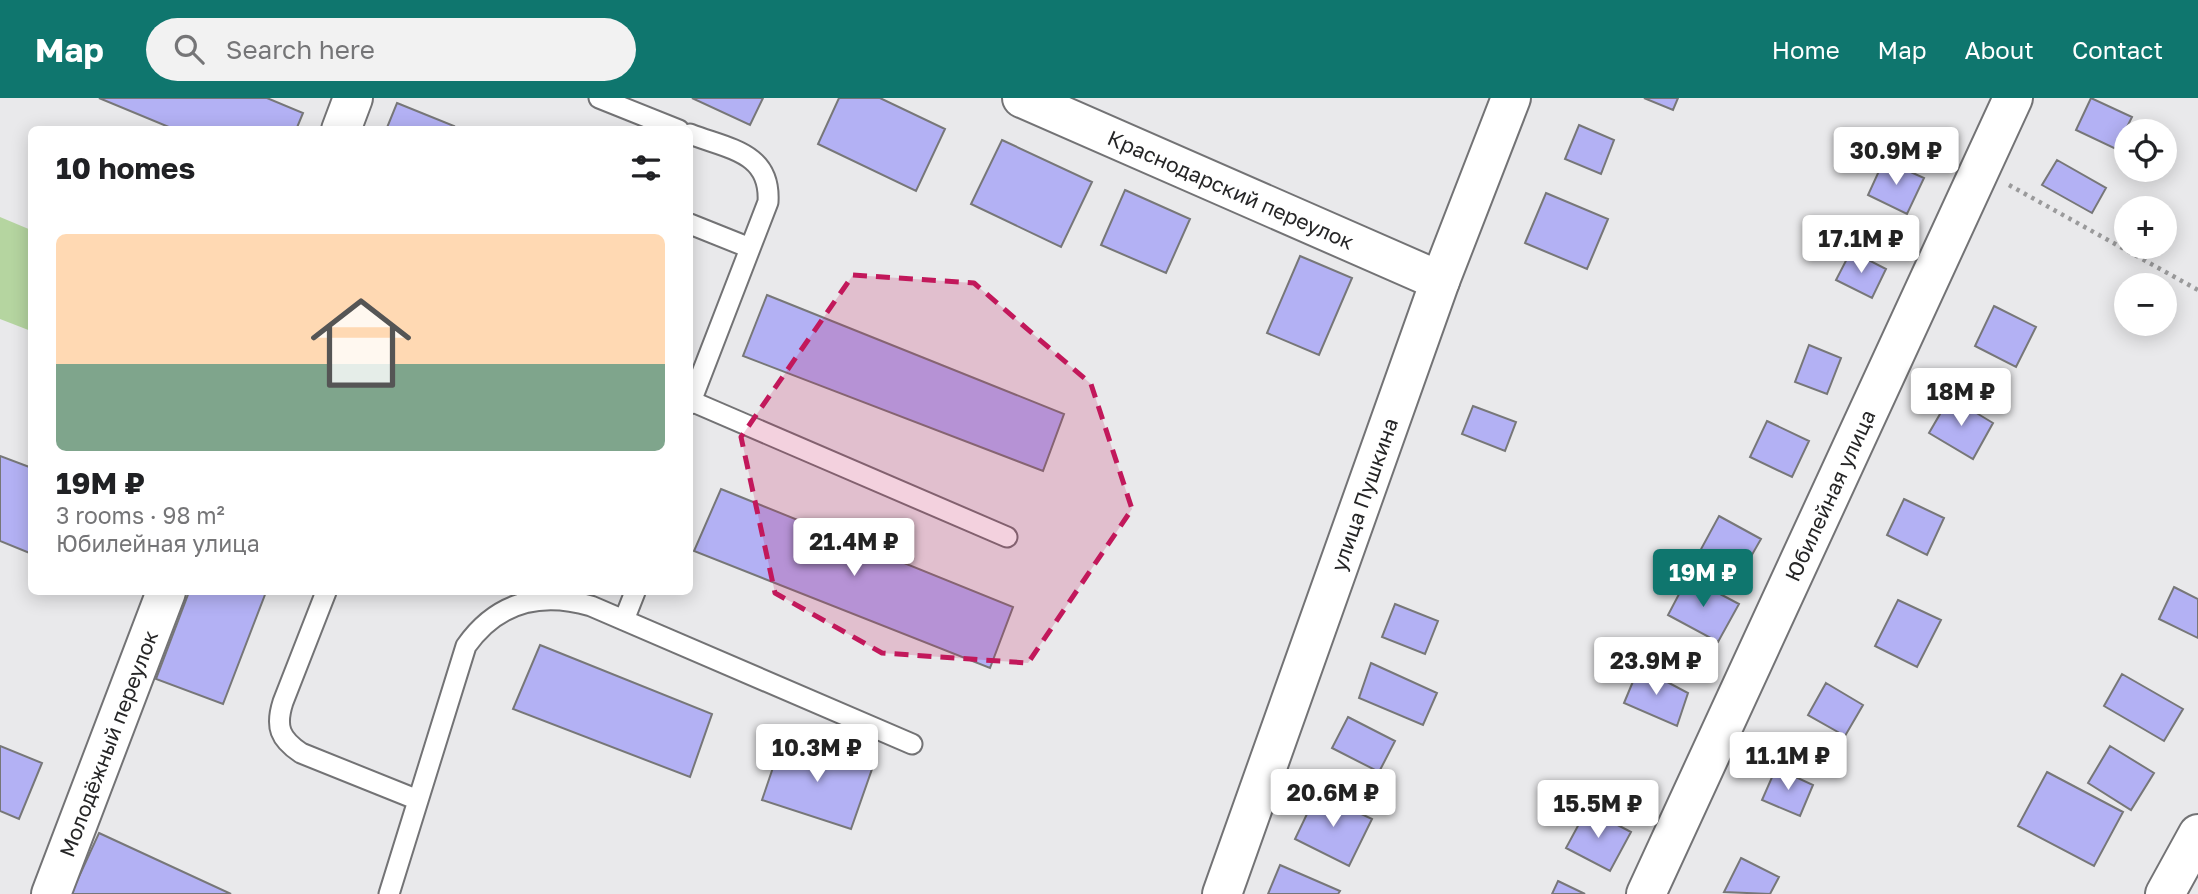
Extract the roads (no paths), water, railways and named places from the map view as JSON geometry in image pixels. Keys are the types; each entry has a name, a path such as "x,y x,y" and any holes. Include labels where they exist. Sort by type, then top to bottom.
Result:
{"street":[{"path":"342,126 353,98"},
{"name":"Краснодарский переулок","path":"1022,98 1440,281"},
{"name":"улица Пушкина","path":"1222,894 1440,281 1511,98"},
{"name":"Юбилейная улица","path":"1646,894 2013,98"},
{"name":"Молодёжный переулок","path":"51,894 165,595"},
{"path":"2165,894 2198,834"}],"lane":[{"path":"599,98 632,121 658,126"},
{"path":"693,135 754,159 764,171 769,183 768,202 693,394"},
{"path":"693,225 750,247"},
{"path":"693,403 1007,537"},
{"path":"325,595 283,702 278,718 279,731 286,743 301,753 418,800"},
{"path":"624,620 634,595"},
{"path":"389,894 466,646 494,615 512,605 534,599 568,599 624,620 912,744"}]}
